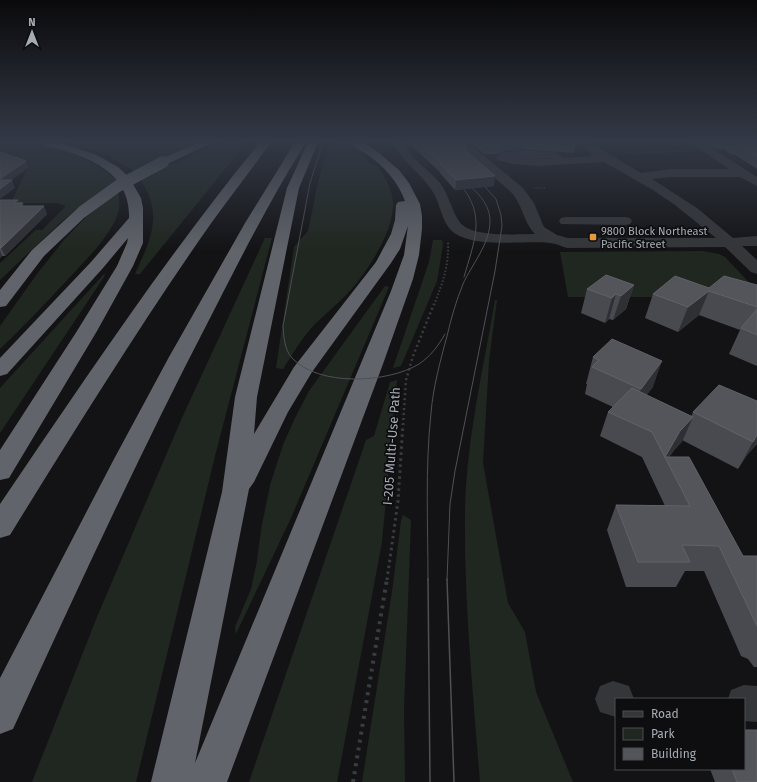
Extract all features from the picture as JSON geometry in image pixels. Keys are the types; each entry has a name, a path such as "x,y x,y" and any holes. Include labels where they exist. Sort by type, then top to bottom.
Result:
{"highway":[{"path":"0,471 87,331 125,266 135,243 134,221 136,208 134,199 123,178"},
{"path":"0,302 38,253 82,212 118,186 132,178"},
{"path":"0,527 58,435 156,291 238,178"},
{"path":"0,716 111,488 166,380 249,227 278,178"},
{"path":"171,782 236,492 246,397 293,188 297,178"},
{"path":"236,492 285,399 301,372 373,278 392,247 402,221 404,210 397,178"},
{"path":"207,782 377,354 410,264 415,218 413,204 405,186 399,178"},
{"path":"0,370 97,265 134,221"}],"street":[{"path":"428,178 441,192 453,223 459,230 475,235 512,238 552,238"},
{"path":"503,178 518,191 527,204 533,220 539,230 552,238 567,243 757,241"},
{"path":"642,178 681,202 709,224 757,269"},
{"path":"512,238 524,230 533,220"},
{"path":"609,220 626,243"},
{"path":"566,221 625,221"},
{"path":"745,703 757,704"}],"path":[{"name":"I-205 Multi-Use Path","path":"353,782 391,556 398,501 406,380 413,356 444,280 449,258 447,237"}],"green space":[{"path":"23,178 115,178 119,182 82,205 60,223 0,280 0,263 36,230 42,230 66,206 57,203 11,203"},
{"path":"146,178 217,178 140,274 135,274 150,239 153,216 152,205 148,193 141,181"},
{"path":"319,178 385,178 391,192 393,202 392,214 384,240 369,266 352,289 310,329 283,369 276,368 294,247 308,231"},
{"path":"118,193 119,197 117,216 105,237 53,296 0,349 0,326 37,274 64,240 86,217"},
{"path":"265,238 272,238 216,452 136,782 32,782 97,617 181,420"},
{"path":"433,240 442,240 443,245 437,281 401,366 393,368 429,262"},
{"path":"703,251 719,254 725,257 757,291 757,297 568,297 560,252"},
{"path":"105,273 104,277 0,433 0,388"},
{"path":"385,286 389,287 291,518 236,634 235,627 251,589 270,485 283,445 309,391"},
{"path":"495,300 497,300 489,361 483,463 508,603 525,632 536,692 573,782 480,782 467,614 465,513 468,460 480,379"},
{"path":"397,380 382,542 337,782 249,782 366,440 374,436 390,382"},
{"path":"403,515 411,520 404,710 405,782 362,782 392,592 401,521"}],"building":[{"path":"454,178 471,178 456,180"},
{"path":"0,180 12,180 0,189"},
{"path":"0,200 18,200 14,203 23,203 20,206 44,206 1,248 0,248"},
{"path":"606,275 634,285 621,296 616,294 612,298 587,289"},
{"path":"675,276 709,288 724,276 757,285 757,307 709,291 688,307 653,294"},
{"path":"757,309 757,335 741,328"},
{"path":"612,339 662,361 641,389 592,367 599,360 593,357"},
{"path":"719,385 757,401 757,435 753,442 693,412"},
{"path":"632,388 693,417 680,431 665,457 689,457 743,556 757,556 757,626 719,546 682,545 690,562 638,562 616,505 690,506 652,432 608,412"},
{"path":"745,730 757,730 757,782 737,782 732,770 745,770"}],"tram line":[{"path":"311,178 283,326 287,351 292,358 304,367 319,374 336,378 372,378 390,375 419,364 434,350 445,334"},
{"path":"447,580 450,504 455,471 495,271 502,226 501,215 496,199 478,179"},
{"path":"428,580 428,455 433,394 439,365 456,303 463,284 484,246 490,221 488,209 482,199 465,181"},
{"path":"460,184 468,196 476,218 474,240 464,277"},
{"path":"428,579 430,782"},
{"path":"447,580 454,782"}],"place":[{"name":"9800 Block Northeast Pacific Street","path":"593,237"}]}
